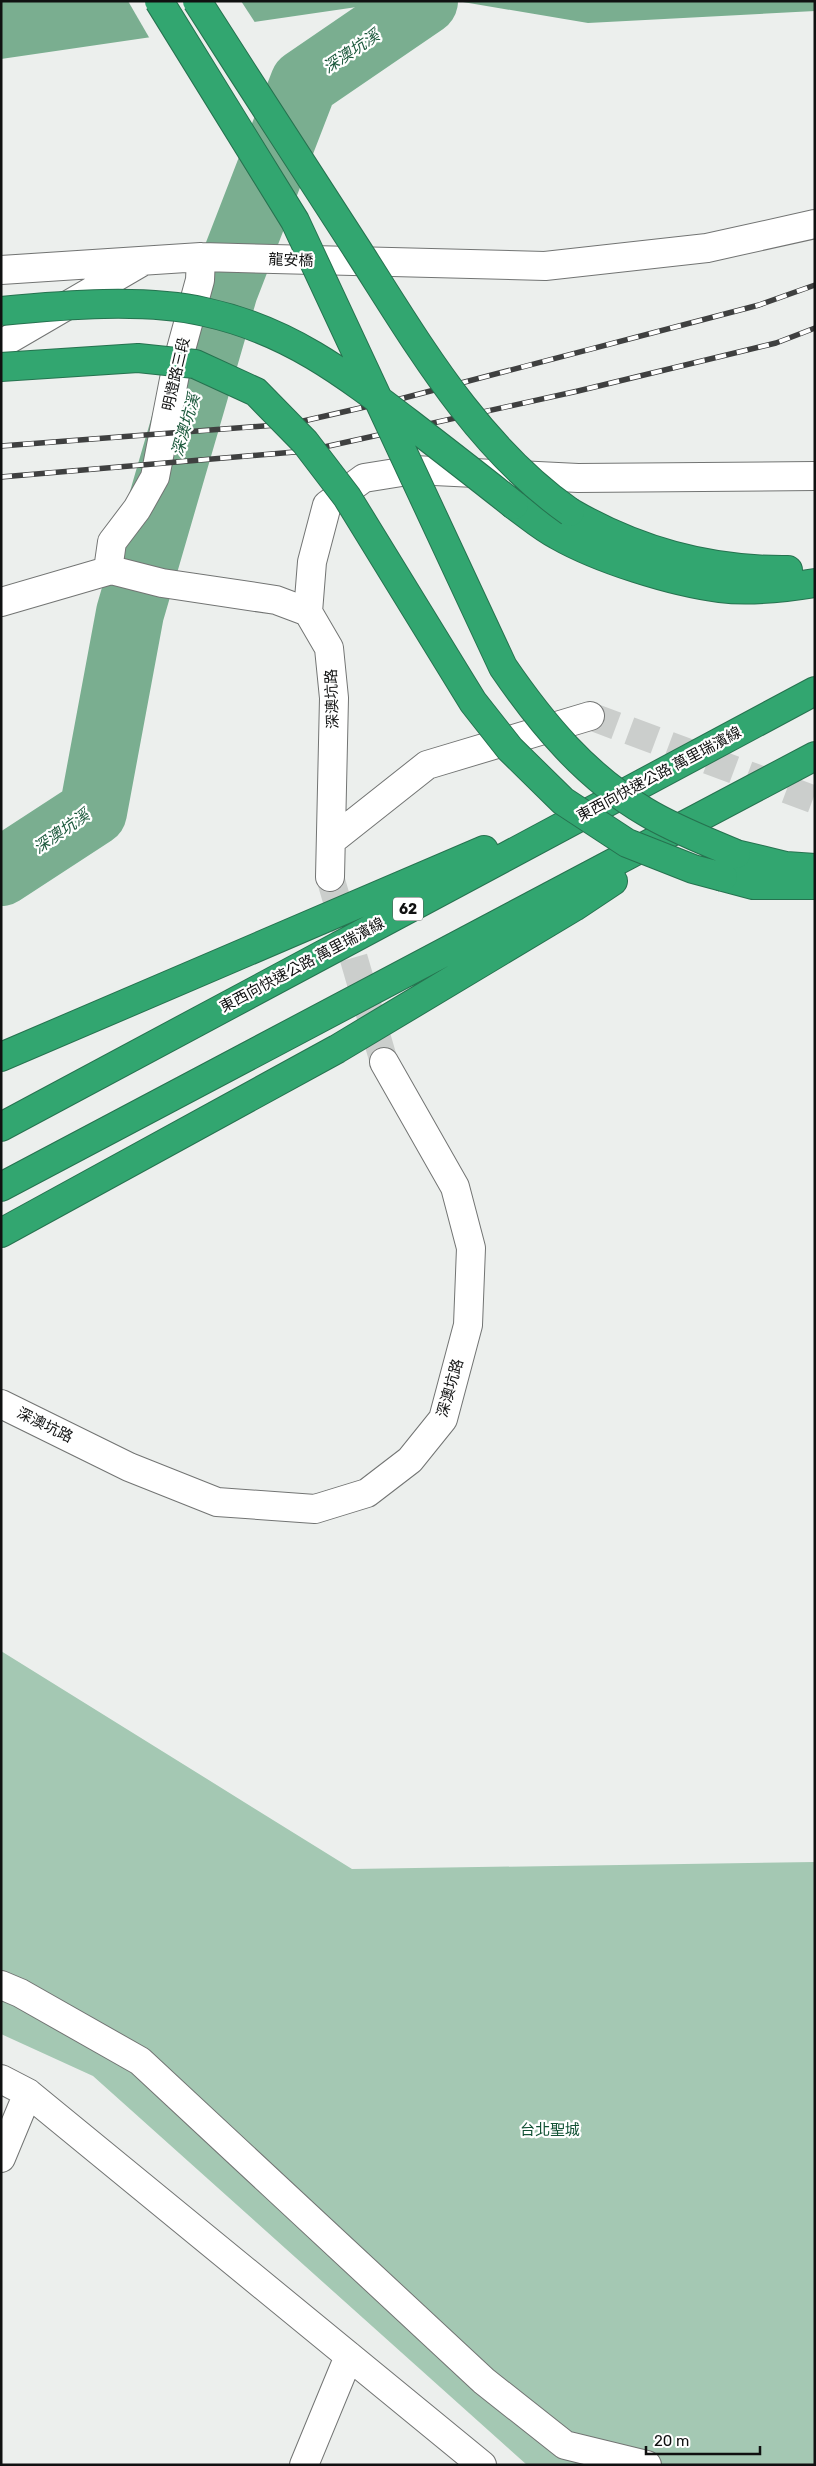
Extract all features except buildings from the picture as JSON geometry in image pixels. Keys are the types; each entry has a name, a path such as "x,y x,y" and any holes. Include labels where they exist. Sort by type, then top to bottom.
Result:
{"highway":[{"path":"159,1 295,221 503,668 536,716 585,768 646,812 730,866 753,886 815,885"},
{"path":"197,1 434,369 502,455 543,492 570,512 600,529 651,550 710,564 758,570 815,568"},
{"path":"1,311 152,305 205,312 258,328 296,345 341,371 556,535 600,556 673,578 720,588 780,589 815,583"},
{"path":"1,367 138,358 195,364 256,392 305,442 348,497 473,702 510,749 563,801 627,843 693,869 730,866 815,868"},
{"name":"東西向快速公路 萬里瑞濱線","path":"1,1127 815,691"},
{"path":"1,1187 815,756"},
{"path":"1,1057 653,778"},
{"path":"1,1233 337,1049 574,907 731,800"}],"street":[{"name":"龍安橋","path":"202,257 545,266 707,248 815,224"},
{"path":"1,270 202,257"},
{"name":"明燈路三段","path":"111,570 109,563 112,542 137,509 155,477 176,364 200,280 202,257"},
{"path":"1,344 146,260"},
{"path":"1,296 13,307 13,325 1,338"},
{"path":"1,602 111,570 162,583 276,600 308,612 312,562 327,505 364,478 414,470 578,478 815,476"},
{"name":"深澳坑路","path":"308,612 329,648 334,698 330,877"},
{"path":"331,841 427,764 590,716"},
{"name":"深澳坑路","path":"1,1404 130,1467 217,1502 315,1509 367,1493 410,1460 443,1420 468,1324 471,1248 455,1187 384,1062"},
{"path":"1,1985 140,2061 484,2381 565,2445 647,2465"},
{"path":"1,2079 28,2093 482,2465"},
{"path":"1,2158 28,2093"},
{"path":"304,2465 348,2356"}],"green space":[{"name":"台北聖城","path":"1,1651 352,1869 815,1862 815,2465 527,2465 93,2076 1,2034"}],"shaded area":[{"path":"1,1 398,1 1,59"},
{"path":"457,1 815,1 815,11 588,23"}],"pier":[{"path":"128,1 241,1 256,24 150,39"}],"waterway":[{"name":"深澳坑溪","path":"1,872 93,812 130,613 224,290 304,83 424,1"}],"tunnel":[{"path":"590,716 815,800"},
{"path":"330,877 384,1062"}],"railway":[{"path":"1,446 290,424 400,399 759,305 815,285"},
{"path":"1,477 306,451 578,391 776,343 815,328"}]}
